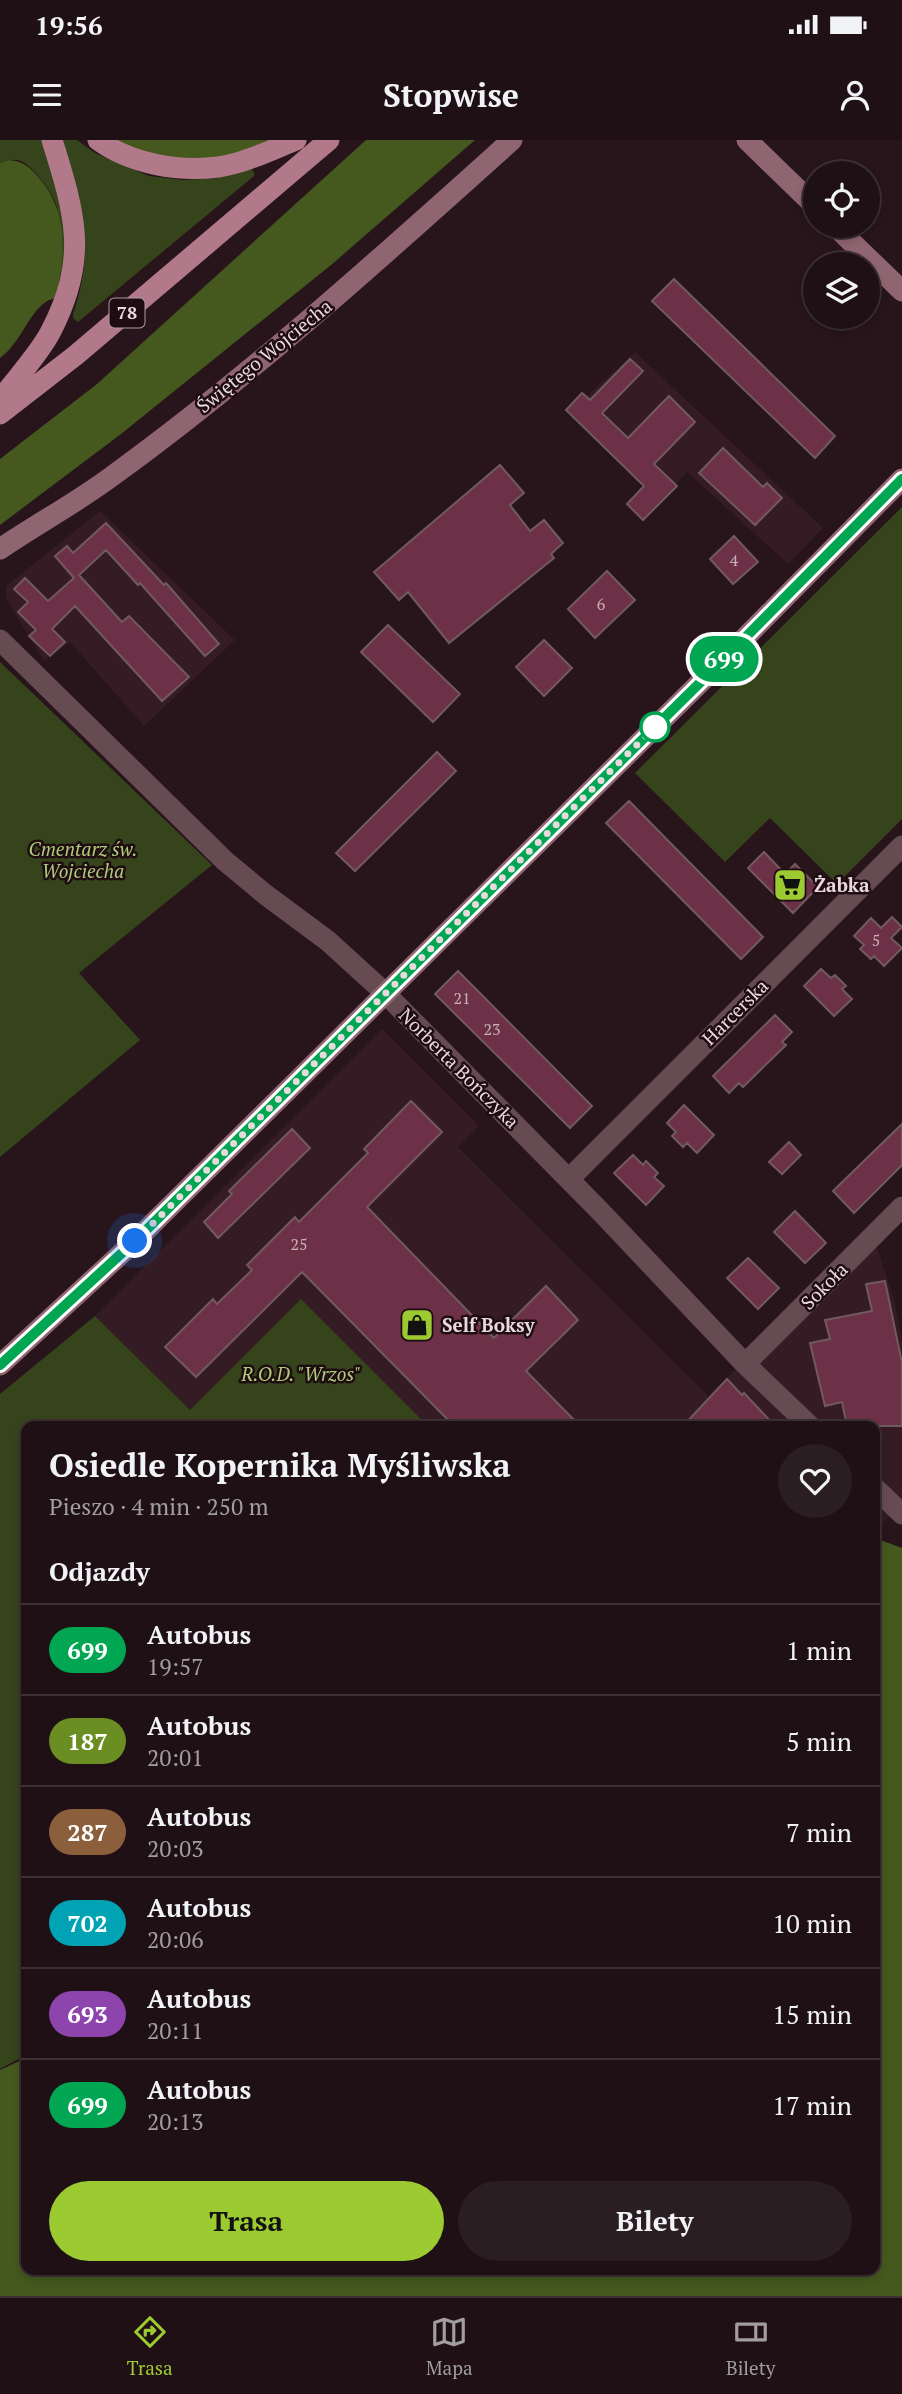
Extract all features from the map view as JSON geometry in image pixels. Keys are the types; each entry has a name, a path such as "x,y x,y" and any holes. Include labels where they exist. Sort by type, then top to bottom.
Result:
{"main road":[{"path":"0,400 51,333 71,284 76,243 69,196 52,140"},
{"path":"98,140 148,163 192,168 219,167 296,140"},
{"name":"78","path":"0,414 76,355 329,140"}],"street":[{"name":"Świętego Wojciecha","path":"0,549 113,476 253,368 353,283 512,140"},
{"path":"747,140 803,194"},
{"path":"847,238 902,292"},
{"path":"0,1365 135,1241 723,660 902,479"},
{"name":"Norberta Bończyka","path":"0,640 225,861 317,932 384,993 569,1179 745,1364 805,1421"},
{"name":"Harcerska","path":"569,1179 902,846"},
{"name":"Sokoła","path":"745,1364 902,1207"},
{"path":"880,1493 902,1514"}],"shaded area":[{"path":"635,352 823,528 788,564 687,472 676,483 587,396"},
{"path":"100,511 235,640 144,726 70,642 44,661 6,599 6,586"},
{"path":"382,1029 479,1126 458,1147 708,1396 874,1238 894,1300 902,1342 902,1506 880,1525 880,1421 423,1421 301,1299 190,1410 95,1316"}],"green space":[{"path":"0,140 52,140 69,196 61,307 60,232 55,202 43,182 26,164 16,160 0,163"},
{"path":"61,140 77,140 95,153 149,176 183,180 217,178 251,169 254,176 78,322 73,318 73,314 84,267 85,246 80,206"},
{"path":"112,140 268,140 231,157 195,160 142,153"},
{"path":"366,140 475,140 331,265 121,434 0,525 0,459 97,384"},
{"path":"9,160 30,168 49,192 60,221 63,251 56,298 49,300 36,311 17,340 0,358 0,163"},
{"path":"902,507 902,819 837,884 770,818 725,862 635,773"},
{"name":"Cmentarz św. Wojciecha","path":"0,662 212,865 79,973 140,1040 0,1157"},
{"name":"R.O.D. \"Wrzos\"","path":"301,1299 423,1421 21,1421 21,2058 0,2069 0,1394 95,1316 190,1410"},
{"path":"880,1541 902,1548 902,2296 0,2296 0,2070 21,2060 21,2275 880,2275"}],"building":[{"path":"674,279 835,436 815,458 652,301"},
{"path":"630,359 643,371 602,413 628,438 669,396 695,422 654,464 677,486 643,520 627,504 644,486 566,410 582,393 590,400"},
{"path":"723,448 763,487 767,483 782,498 755,525 699,473"},
{"path":"500,465 524,493 510,505 530,531 544,520 563,543 551,554 554,558 449,643 408,592 399,600 374,572"},
{"path":"106,523 164,585 166,583 219,644 205,656 140,583 138,585 106,550 79,575 122,622 129,616 189,677 162,701 75,606 52,629 65,642 50,656 29,636 36,630 18,612 28,602 14,589 25,578 48,601 74,578 55,556 67,546 73,553"},
{"path":"734,536 758,562 733,584 710,559"},
{"path":"607,571 635,600 595,638 568,609"},
{"path":"388,625 460,694 433,722 361,652"},
{"path":"544,640 572,668 544,696 516,667"},
{"path":"437,752 456,771 355,871 336,853"},
{"path":"629,801 763,937 741,959 606,823"},
{"name":"Żabka","path":"764,852 785,874 795,864 818,887 793,913 748,868"},
{"path":"892,917 902,927 891,938 902,948 884,966 874,956 871,959 860,949 864,945 854,936 871,918 881,928"},
{"path":"821,969 831,978 835,975 846,986 842,989 852,999 834,1016 804,986"},
{"path":"458,971 592,1106 570,1128 435,994"},
{"path":"775,1015 792,1032 782,1042 786,1045 743,1087 739,1083 729,1093 713,1076"},
{"path":"411,1101 442,1132 367,1207 494,1338 546,1286 578,1320 526,1371 575,1421 449,1421 302,1272 196,1377 165,1347 213,1299 217,1304 252,1270 247,1265 295,1217 299,1222 368,1153 364,1149"},
{"path":"684,1105 714,1135 697,1153 687,1143 683,1147 672,1136 676,1132 667,1123"},
{"path":"902,1124 902,1165 854,1213 833,1191"},
{"path":"292,1129 310,1148 218,1238 204,1222 232,1194 229,1191"},
{"path":"789,1142 801,1155 782,1174 769,1162"},
{"path":"633,1155 643,1165 646,1161 658,1173 654,1177 664,1186 646,1205 614,1173"},
{"path":"795,1211 826,1243 805,1263 774,1232"},
{"path":"748,1258 779,1288 758,1309 727,1278"},
{"path":"885,1281 902,1363 902,1426 880,1426 880,1421 846,1421 842,1402 825,1406 810,1343 830,1339 825,1320 872,1311 866,1284"},
{"path":"727,1379 770,1421 688,1421"}],"bus line":[{"name":"699","path":"0,1365 135,1241 723,660 902,479"}],"place":[{"name":"Żabka","path":"790,885"},
{"name":"Self Boksy","path":"417,1325"}],"route":[{"path":"135,1241 655,727"}]}
